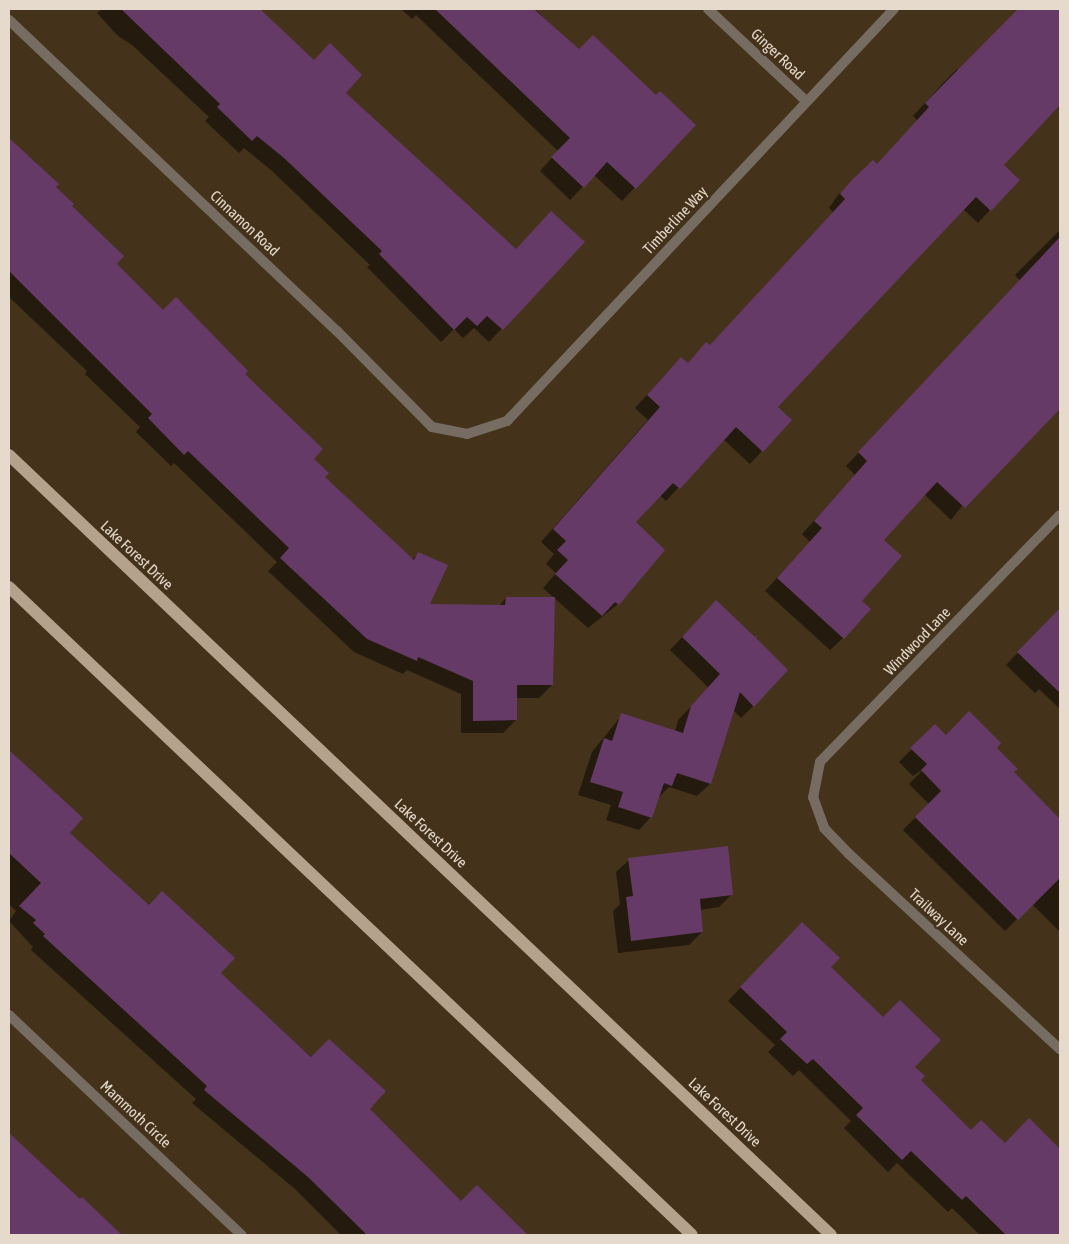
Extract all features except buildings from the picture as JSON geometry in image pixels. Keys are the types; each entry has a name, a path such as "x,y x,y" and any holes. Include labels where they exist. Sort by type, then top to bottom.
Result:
{"main road":[{"name":"Lake Forest Drive","path":"9,455 831,1235"},
{"path":"9,587 692,1235"}],"street":[{"name":"Ginger Road","path":"708,9 806,101"},
{"name":"Timberline Way","path":"467,434 507,421 894,9"},
{"name":"Cinnamon Road","path":"9,20 330,324 432,427 467,434"},
{"name":"Windwood Lane","path":"813,797 820,762 1060,515"},
{"name":"Trailway Lane","path":"813,797 824,828 848,853 1060,1049"},
{"name":"Mammoth Circle","path":"9,1016 242,1235"}]}
